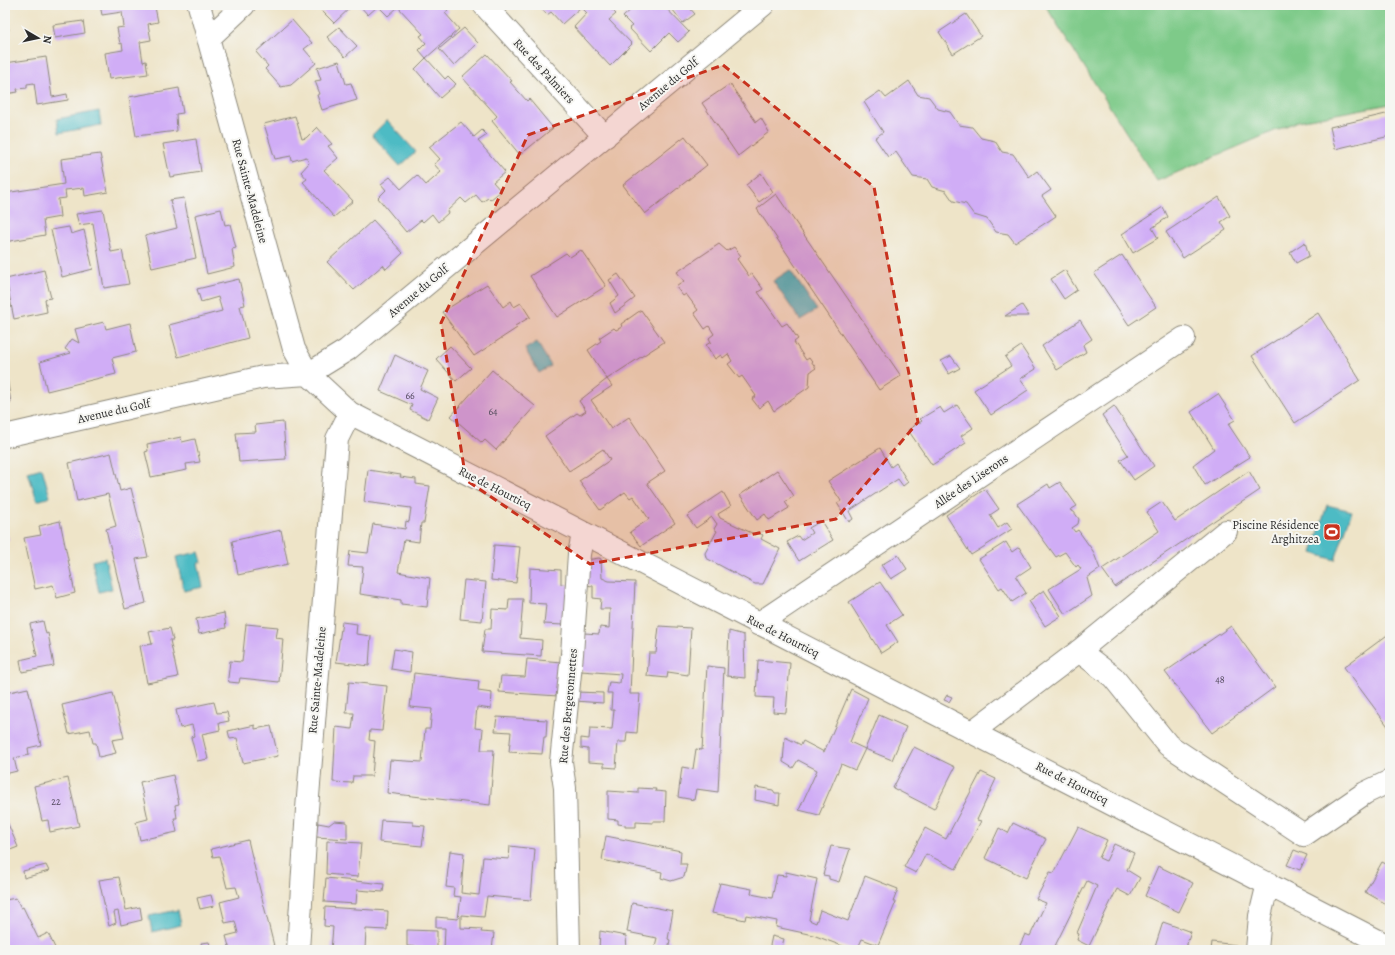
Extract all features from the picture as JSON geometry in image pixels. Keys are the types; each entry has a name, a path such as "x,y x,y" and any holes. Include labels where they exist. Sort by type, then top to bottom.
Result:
{"street":[{"name":"Rue Sainte-Madeleine","path":"199,5 294,350 308,374"},
{"path":"208,39 244,5"},
{"name":"Rue des Palmiers","path":"484,5 605,137"},
{"name":"Avenue du Golf","path":"5,436 263,377 308,374 347,350 763,5"},
{"name":"Allée des Liserons","path":"758,624 1184,338"},
{"name":"Rue de Hourticq","path":"308,374 350,413 758,624 1268,883 1390,947"},
{"name":"Rue Sainte-Madeleine","path":"298,950 307,801 337,439 350,413"},
{"path":"972,732 1079,651 1226,531"},
{"name":"Rue des Bergeronnettes","path":"569,950 565,788 561,762 572,654 579,554 583,534"},
{"path":"1079,651 1113,677 1168,745 1304,835 1365,793 1390,781"},
{"path":"1257,950 1260,916 1268,883"}],"highlighted area":[{"path":"723,65 874,187 918,422 836,519 590,564 466,480 441,323 528,135"}],"green space":[{"path":"1045,5 1390,5 1390,104 1298,121 1157,181"}],"water":[{"path":"99,111 101,125 59,133 57,119"},
{"path":"387,120 416,152 400,166 372,135"},
{"path":"790,270 817,310 800,320 773,281"},
{"path":"537,342 551,366 539,373 525,349"},
{"path":"42,468 50,497 37,501 28,472"},
{"name":"Piscine Résidence Arghitzea","path":"1327,505 1352,511 1335,560 1312,553"},
{"path":"199,552 202,562 198,563 203,587 184,591 176,557"},
{"path":"105,558 112,589 99,592 92,561"},
{"path":"178,910 181,925 152,932 149,916"}],"building":[{"path":"100,5 144,5 144,9 155,7 158,22 148,24 151,40 140,42 143,62 146,61 148,74 109,79 105,53 123,50 122,43 120,44 117,28 124,27 122,12 102,15"},
{"path":"316,5 353,5 334,23"},
{"path":"359,5 443,5 448,11 445,13 459,29 426,58 419,50 426,43 420,36 423,34 398,7 388,16 378,6 368,15"},
{"path":"538,5 607,5 616,14 609,20 632,44 610,66 574,27 587,13 581,7 562,24 551,12 547,15"},
{"path":"636,5 663,5 689,32 678,42 669,33 651,51 629,28 632,26 623,17"},
{"path":"669,5 687,5 695,14 683,23"},
{"path":"5,12 9,30 5,31"},
{"path":"966,14 981,36 953,54 939,32"},
{"path":"292,20 312,43 304,49 316,63 291,85 281,87 265,69 268,66 256,52"},
{"path":"83,21 85,33 55,38 53,25"},
{"path":"339,27 357,46 345,57 327,37"},
{"path":"464,28 478,43 454,66 439,49"},
{"path":"487,54 512,81 510,82 527,101 529,99 553,128 520,155 492,121 497,116 462,77"},
{"path":"46,57 52,97 67,94 68,100 37,105 34,83 27,84 27,88 17,89 18,92 5,94 5,63"},
{"path":"426,58 445,79 448,76 456,84 440,98 415,69"},
{"path":"339,61 346,84 351,83 357,100 322,110 317,95 320,94 315,81 321,80 317,68"},
{"path":"909,81 918,95 929,97 938,109 950,112 959,125 972,127 981,138 995,141 1002,152 1013,154 1029,177 1037,171 1051,190 1042,196 1056,216 1015,243 1008,234 996,232 987,219 974,215 966,204 953,201 946,191 932,187 927,179 913,177 896,152 888,157 875,138 883,132 864,102 880,91 886,98"},
{"path":"730,84 756,122 761,118 769,132 738,156 702,103"},
{"path":"179,88 183,113 176,114 177,131 136,136 129,97"},
{"path":"1390,113 1390,136 1335,149 1330,127"},
{"path":"295,116 302,139 306,138 317,127 332,144 328,146 338,158 324,170 353,201 334,217 303,182 307,179 301,172 309,163 306,157 292,161 291,156 275,159 264,124"},
{"path":"461,122 474,137 482,130 487,135 478,141 505,172 493,182 501,191 490,200 488,198 482,202 476,195 466,203 461,198 438,222 432,214 423,222 421,220 406,232 378,198 386,190 381,184 390,177 401,189 417,175 426,185 441,172 434,164 440,159 429,147"},
{"path":"685,136 707,165 645,214 623,185"},
{"path":"196,139 201,172 170,177 163,144"},
{"path":"100,154 108,192 85,196 84,188 65,190 66,198 58,199 60,217 43,220 45,235 5,242 5,227 7,227 5,193 64,184 61,159"},
{"path":"761,173 773,192 759,202 746,185"},
{"path":"776,194 901,376 879,390 757,209"},
{"path":"1219,197 1230,216 1221,222 1226,230 1183,258 1166,232"},
{"path":"184,198 196,258 152,268 145,236 177,228 170,200"},
{"path":"1163,207 1168,217 1152,228 1158,238 1133,253 1122,234"},
{"path":"221,209 225,225 230,224 236,248 232,249 235,267 207,274 195,215"},
{"path":"103,210 111,252 122,250 129,284 104,288 93,223 79,225 76,214"},
{"path":"373,220 403,253 386,269 383,265 354,290 327,262"},
{"path":"69,227 71,234 84,230 93,269 62,277 51,230"},
{"path":"1305,242 1309,256 1296,263 1290,252"},
{"path":"719,244 727,251 734,247 741,256 737,259 749,276 752,274 763,289 758,292 782,326 787,323 798,339 794,342 806,360 809,358 816,368 810,372 809,387 774,411 768,401 759,408 752,399 756,396 742,376 739,378 728,364 732,361 728,354 723,358 721,355 715,359 706,345 711,342 709,338 714,334 709,326 705,329 694,313 698,310 686,294 683,296 676,287 684,281 677,272"},
{"path":"581,250 606,286 557,317 530,276 566,253 570,257"},
{"path":"1122,255 1156,307 1129,325 1094,273"},
{"path":"44,270 51,298 45,299 47,312 14,319 6,279"},
{"path":"1065,270 1077,290 1064,299 1051,279"},
{"path":"618,274 635,298 615,313 610,303 619,296 609,280"},
{"path":"239,279 245,305 240,306 248,338 178,357 169,325 222,311 218,297 201,302 197,289"},
{"path":"487,284 503,307 511,301 514,307 521,303 530,317 515,326 517,328 474,356 442,312"},
{"path":"1022,305 1029,316 1005,316"},
{"path":"641,310 664,342 607,379 588,350 601,341 599,338 614,328 616,330 622,327 621,324"},
{"path":"1318,313 1360,380 1295,423 1252,356"},
{"path":"1080,320 1092,339 1083,345 1086,352 1057,370 1042,346"},
{"path":"104,322 106,329 130,323 136,352 112,358 116,374 47,391 40,362 71,353 65,349 72,339 79,343 75,329"},
{"path":"450,346 471,368 456,381 436,359"},
{"path":"1021,346 1036,369 1020,379 1028,390 991,415 974,390 1011,366 1005,357"},
{"path":"395,355 428,371 420,389 438,398 428,419 410,410 412,405 380,391"},
{"path":"951,356 960,368 949,374 941,361"},
{"path":"492,370 535,406 496,450 485,440 482,443 451,416"},
{"path":"6,371 11,403 5,404 5,372"},
{"path":"607,379 612,386 591,400 611,429 629,417 665,471 647,483 675,523 641,546 630,532 649,519 633,496 630,498 625,492 600,510 579,481 610,460 603,449 569,471 545,436 577,413 580,415 586,411 579,401"},
{"path":"1218,394 1235,420 1228,424 1250,457 1205,485 1193,465 1214,449 1191,412"},
{"path":"957,405 973,428 961,436 966,443 932,465 908,430 922,421 920,419 940,407 944,413"},
{"path":"1114,406 1154,466 1134,480 1120,460 1128,455 1102,415"},
{"path":"283,422 286,459 239,462 236,433 256,432 255,425"},
{"path":"181,437 182,442 195,439 200,462 186,464 187,470 151,477 145,452 148,451 147,444"},
{"path":"880,448 891,467 896,463 908,482 903,486 898,479 849,511 853,519 849,522 837,503 841,501 828,481"},
{"path":"111,453 120,491 131,488 148,557 136,559 146,603 125,609 106,529 116,526 108,494 77,501 69,463"},
{"path":"368,470 401,475 400,477 416,479 416,484 430,486 424,523 421,523 419,542 404,540 398,572 430,578 427,607 401,604 401,600 360,594 363,567 348,566 350,551 368,553 373,524 405,529 406,521 409,522 411,508 364,502"},
{"path":"777,470 794,496 785,502 789,508 769,520 765,514 757,520 740,495"},
{"path":"1249,471 1260,490 1115,587 1102,569 1159,531 1147,512 1162,502 1175,521"},
{"path":"1060,482 1077,506 1070,510 1074,512 1079,519 1078,524 1072,528 1075,532 1078,530 1093,551 1100,569 1087,578 1092,596 1065,614 1049,589 1081,569 1078,565 1076,567 1065,552 1056,557 1017,504 1048,484 1050,488"},
{"path":"985,489 999,509 990,515 998,528 1007,522 1012,529 971,555 946,515"},
{"path":"723,492 731,506 718,514 720,518 756,535 757,532 763,535 761,539 780,549 763,584 755,584 706,558 705,553 717,531 714,529 717,524 712,517 696,528 687,516"},
{"path":"60,521 75,593 57,598 53,585 35,589 24,538 41,535 39,526"},
{"path":"821,521 833,540 799,561 787,542 798,536 801,540 812,533 809,528"},
{"path":"5,527 9,540 5,541"},
{"path":"281,530 288,564 238,575 232,541"},
{"path":"1006,542 1012,552 1019,547 1031,567 1016,577 1026,593 1012,602 1002,587 999,589 979,559"},
{"path":"494,545 520,547 516,583 491,580"},
{"path":"898,555 907,569 891,579 881,565"},
{"path":"601,559 602,578 609,581 635,582 630,694 640,694 637,733 627,732 626,742 618,742 616,768 604,767 604,763 588,762 588,749 581,748 581,738 589,739 590,728 612,729 614,710 611,710 612,693 607,693 609,682 620,683 621,674 581,671 584,633 599,634 600,627 609,628 610,609 600,609 601,599 593,598 593,586 585,585 586,560"},
{"path":"530,568 561,570 561,584 570,585 563,625 544,624 546,604 529,603"},
{"path":"464,580 486,582 482,621 460,619"},
{"path":"880,582 902,615 887,625 898,642 881,653 849,602"},
{"path":"1044,590 1061,616 1045,626 1029,601"},
{"path":"509,599 523,599 520,638 542,640 541,656 482,652 485,629 491,629 492,609 508,610"},
{"path":"224,613 226,628 199,634 196,619"},
{"path":"43,621 46,634 48,633 54,666 22,672 20,660 37,656 30,624"},
{"path":"342,622 357,624 356,634 371,636 369,666 336,662"},
{"path":"246,624 278,627 276,638 283,639 279,682 240,678 239,683 229,682 230,661 242,662"},
{"path":"659,626 691,628 688,675 668,672 667,678 647,676 649,653 656,653"},
{"path":"1231,626 1275,687 1212,733 1165,672"},
{"path":"170,628 173,640 170,640 178,677 147,683 140,646 152,644 149,632"},
{"path":"729,631 744,635 745,678 727,676"},
{"path":"1390,633 1390,729 1344,667"},
{"path":"394,649 412,652 410,672 391,669"},
{"path":"527,659 561,662 558,696 499,692 501,676 525,677"},
{"path":"758,660 790,663 786,713 773,712 774,698 756,697"},
{"path":"707,666 724,668 718,792 696,789 694,800 678,797 682,767 693,769 696,749 702,750"},
{"path":"414,673 479,681 478,691 492,693 491,709 477,707 475,728 483,729 481,750 494,750 490,805 387,793 390,760 422,762 425,729 430,729 432,709 410,707"},
{"path":"349,682 387,686 382,731 370,730 369,740 375,741 372,776 353,776 352,783 333,782 336,727 352,729 354,713 346,713"},
{"path":"28,688 41,745 28,748 29,755 14,758 17,771 5,774 5,693"},
{"path":"851,689 868,698 850,742 865,749 855,770 841,764 819,815 799,810 817,770 798,760 793,768 783,762 785,737 801,745 803,741 824,752"},
{"path":"576,692 603,693 603,703 575,701"},
{"path":"113,693 124,738 112,740 116,753 99,757 96,743 93,743 90,730 69,734 62,705"},
{"path":"947,695 952,697 949,702 944,700"},
{"path":"214,702 217,713 227,712 229,721 219,723 220,730 202,734 208,759 197,761 191,737 195,736 192,725 180,728 176,710"},
{"path":"879,715 906,727 892,760 865,749"},
{"path":"497,717 547,720 546,737 544,737 542,754 509,752 511,732 495,731"},
{"path":"255,725 255,729 271,726 278,756 243,763 237,738 230,739 228,731"},
{"path":"914,747 955,767 934,809 893,788"},
{"path":"981,772 996,779 977,820 981,821 956,869 926,854 916,873 904,867 925,828 946,839"},
{"path":"173,775 179,804 175,805 177,818 174,818 177,832 140,840 136,822 148,819 140,782"},
{"path":"68,778 79,826 50,832 48,820 42,821 34,786"},
{"path":"756,787 773,790 775,793 780,793 779,805 755,800"},
{"path":"638,788 656,789 655,791 666,792 665,821 653,821 653,823 636,822 636,827 625,827 625,825 618,824 618,820 608,819 608,791 638,793"},
{"path":"5,817 18,847 5,852"},
{"path":"381,820 413,822 413,825 425,826 422,846 379,842"},
{"path":"334,821 347,822 347,839 316,837 318,823 329,825"},
{"path":"1013,823 1046,839 1026,878 985,858 999,828 1008,833"},
{"path":"1078,827 1107,840 1099,858 1106,861 1114,844 1134,853 1127,870 1140,878 1130,896 1117,889 1089,946 1077,940 1079,934 1077,933 1097,886 1087,881 1053,950 1018,950 1025,934 1030,936 1046,903 1036,899 1050,872 1054,873"},
{"path":"606,836 681,851 680,864 687,864 684,877 671,881 661,878 662,872 602,860"},
{"path":"248,840 275,950 230,950 226,936 238,933 235,921 225,923 220,902 239,897 236,887 227,888 219,856 213,857 211,849"},
{"path":"327,841 361,843 358,877 326,874"},
{"path":"510,846 535,849 531,900 487,896 484,917 461,915 461,928 482,929 481,932 494,933 492,950 444,950 445,928 436,928 436,917 458,919 461,897 453,896 454,888 446,887 450,851 464,853 461,893 479,895 483,857 509,859"},
{"path":"831,846 850,849 839,882 829,879 829,876 823,875"},
{"path":"1294,850 1307,855 1300,870 1287,865"},
{"path":"1382,862 1390,866 1390,906 1365,892"},
{"path":"46,865 49,871 24,878 23,871"},
{"path":"1158,866 1193,883 1179,912 1145,896"},
{"path":"786,872 817,879 809,920 816,923 820,910 848,921 865,876 898,889 893,902 896,902 878,945 862,939 857,950 853,950 813,935 776,927 777,921 746,915 745,920 712,913 720,883 752,889 751,894 772,898 777,875 786,876"},
{"path":"119,877 126,910 140,907 142,920 121,925 118,911 114,912 116,923 109,926 99,880"},
{"path":"326,878 384,884 383,892 357,890 356,904 324,902"},
{"path":"211,895 214,906 200,909 197,898"},
{"path":"16,898 21,908 23,907 38,938 48,933 56,950 8,950 5,945 5,900"},
{"path":"632,903 673,911 668,939 670,940 668,950 654,950 657,938 627,932"},
{"path":"325,907 388,911 387,930 366,929 365,950 331,950 333,927 324,926"},
{"path":"1163,922 1191,932 1185,950 1154,950"},
{"path":"407,930 437,931 437,950 417,950 417,947 407,946"},
{"path":"600,931 626,936 627,950 599,950"},
{"path":"772,936 784,939 781,950 769,950"},
{"path":"209,942 211,948 203,950 201,943"},
{"path":"1212,942 1236,945 1236,950 1211,950"}],"place":[{"name":"Piscine Résidence Arghitzea","path":"1332,532"}]}
